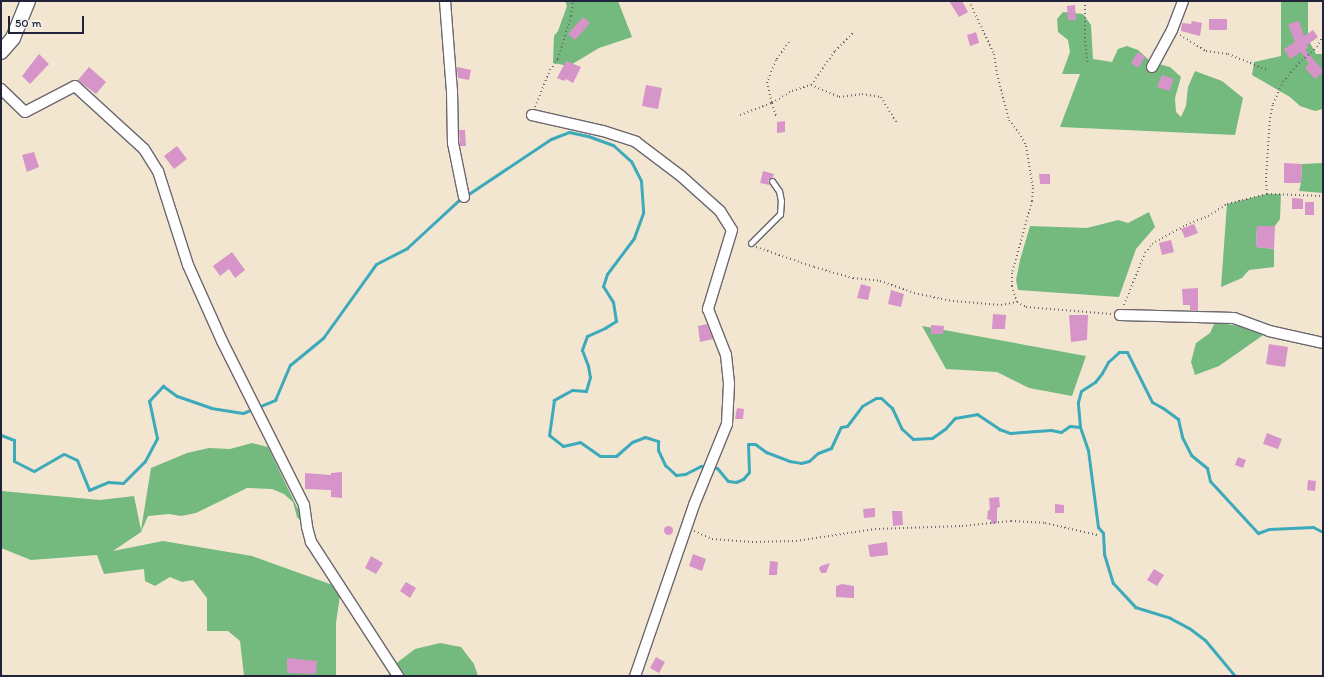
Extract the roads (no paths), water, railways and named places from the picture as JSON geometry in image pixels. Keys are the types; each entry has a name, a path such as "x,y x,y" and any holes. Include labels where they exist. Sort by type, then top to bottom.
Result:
{"street":[{"path":"1,52 13,38 28,1"},
{"path":"445,1 452,91 453,143 464,196"},
{"path":"1152,67 1172,30 1183,1"},
{"path":"1,89 25,112 75,86 144,148 158,171 191,272 222,341 304,505 307,528 312,542 398,676"},
{"path":"532,116 603,131 636,142 681,176 720,211 732,230 708,309 726,355 730,384 727,424 694,505 688,528 635,676"},
{"path":"1120,315 1234,318 1269,331 1323,343"}],"lane":[{"path":"751,243 780,214 781,201 779,191 772,181"}],"waterway":[{"path":"1,435 14,440 14,461 34,471 64,454 77,460 89,490 108,482 123,483 145,461 157,438 149,401 163,386 177,396 211,408 243,413 275,400 290,365 323,338 376,264 407,248 458,201 551,139 569,132 588,136 613,145 631,161 641,181 643,213 634,238 607,274 603,286 613,302 616,321 587,336 582,350 588,366 590,377 586,391 572,390 554,400 549,435 563,446 580,442 600,456 616,456 632,442 645,437 658,441 658,450 665,465 676,475 685,474 701,466 717,468 728,481 736,482 743,479 749,472 748,444 755,444 766,452 789,461 801,463 809,461 818,453 831,448 841,427 847,426 862,406 876,398 881,398 892,408 902,429 913,439 932,438 945,429 955,418 977,414 999,429 1010,433 1051,430 1061,432 1070,426 1080,427 1088,450 1098,527 1103,533 1104,554 1113,583 1135,607 1170,618 1189,628 1205,640 1235,676"},
{"path":"1080,427 1078,402 1081,391 1095,382 1108,362 1119,352 1127,352 1152,402 1178,419 1182,437 1191,455 1207,468 1210,481 1258,533 1269,529 1313,527 1323,532"}]}
